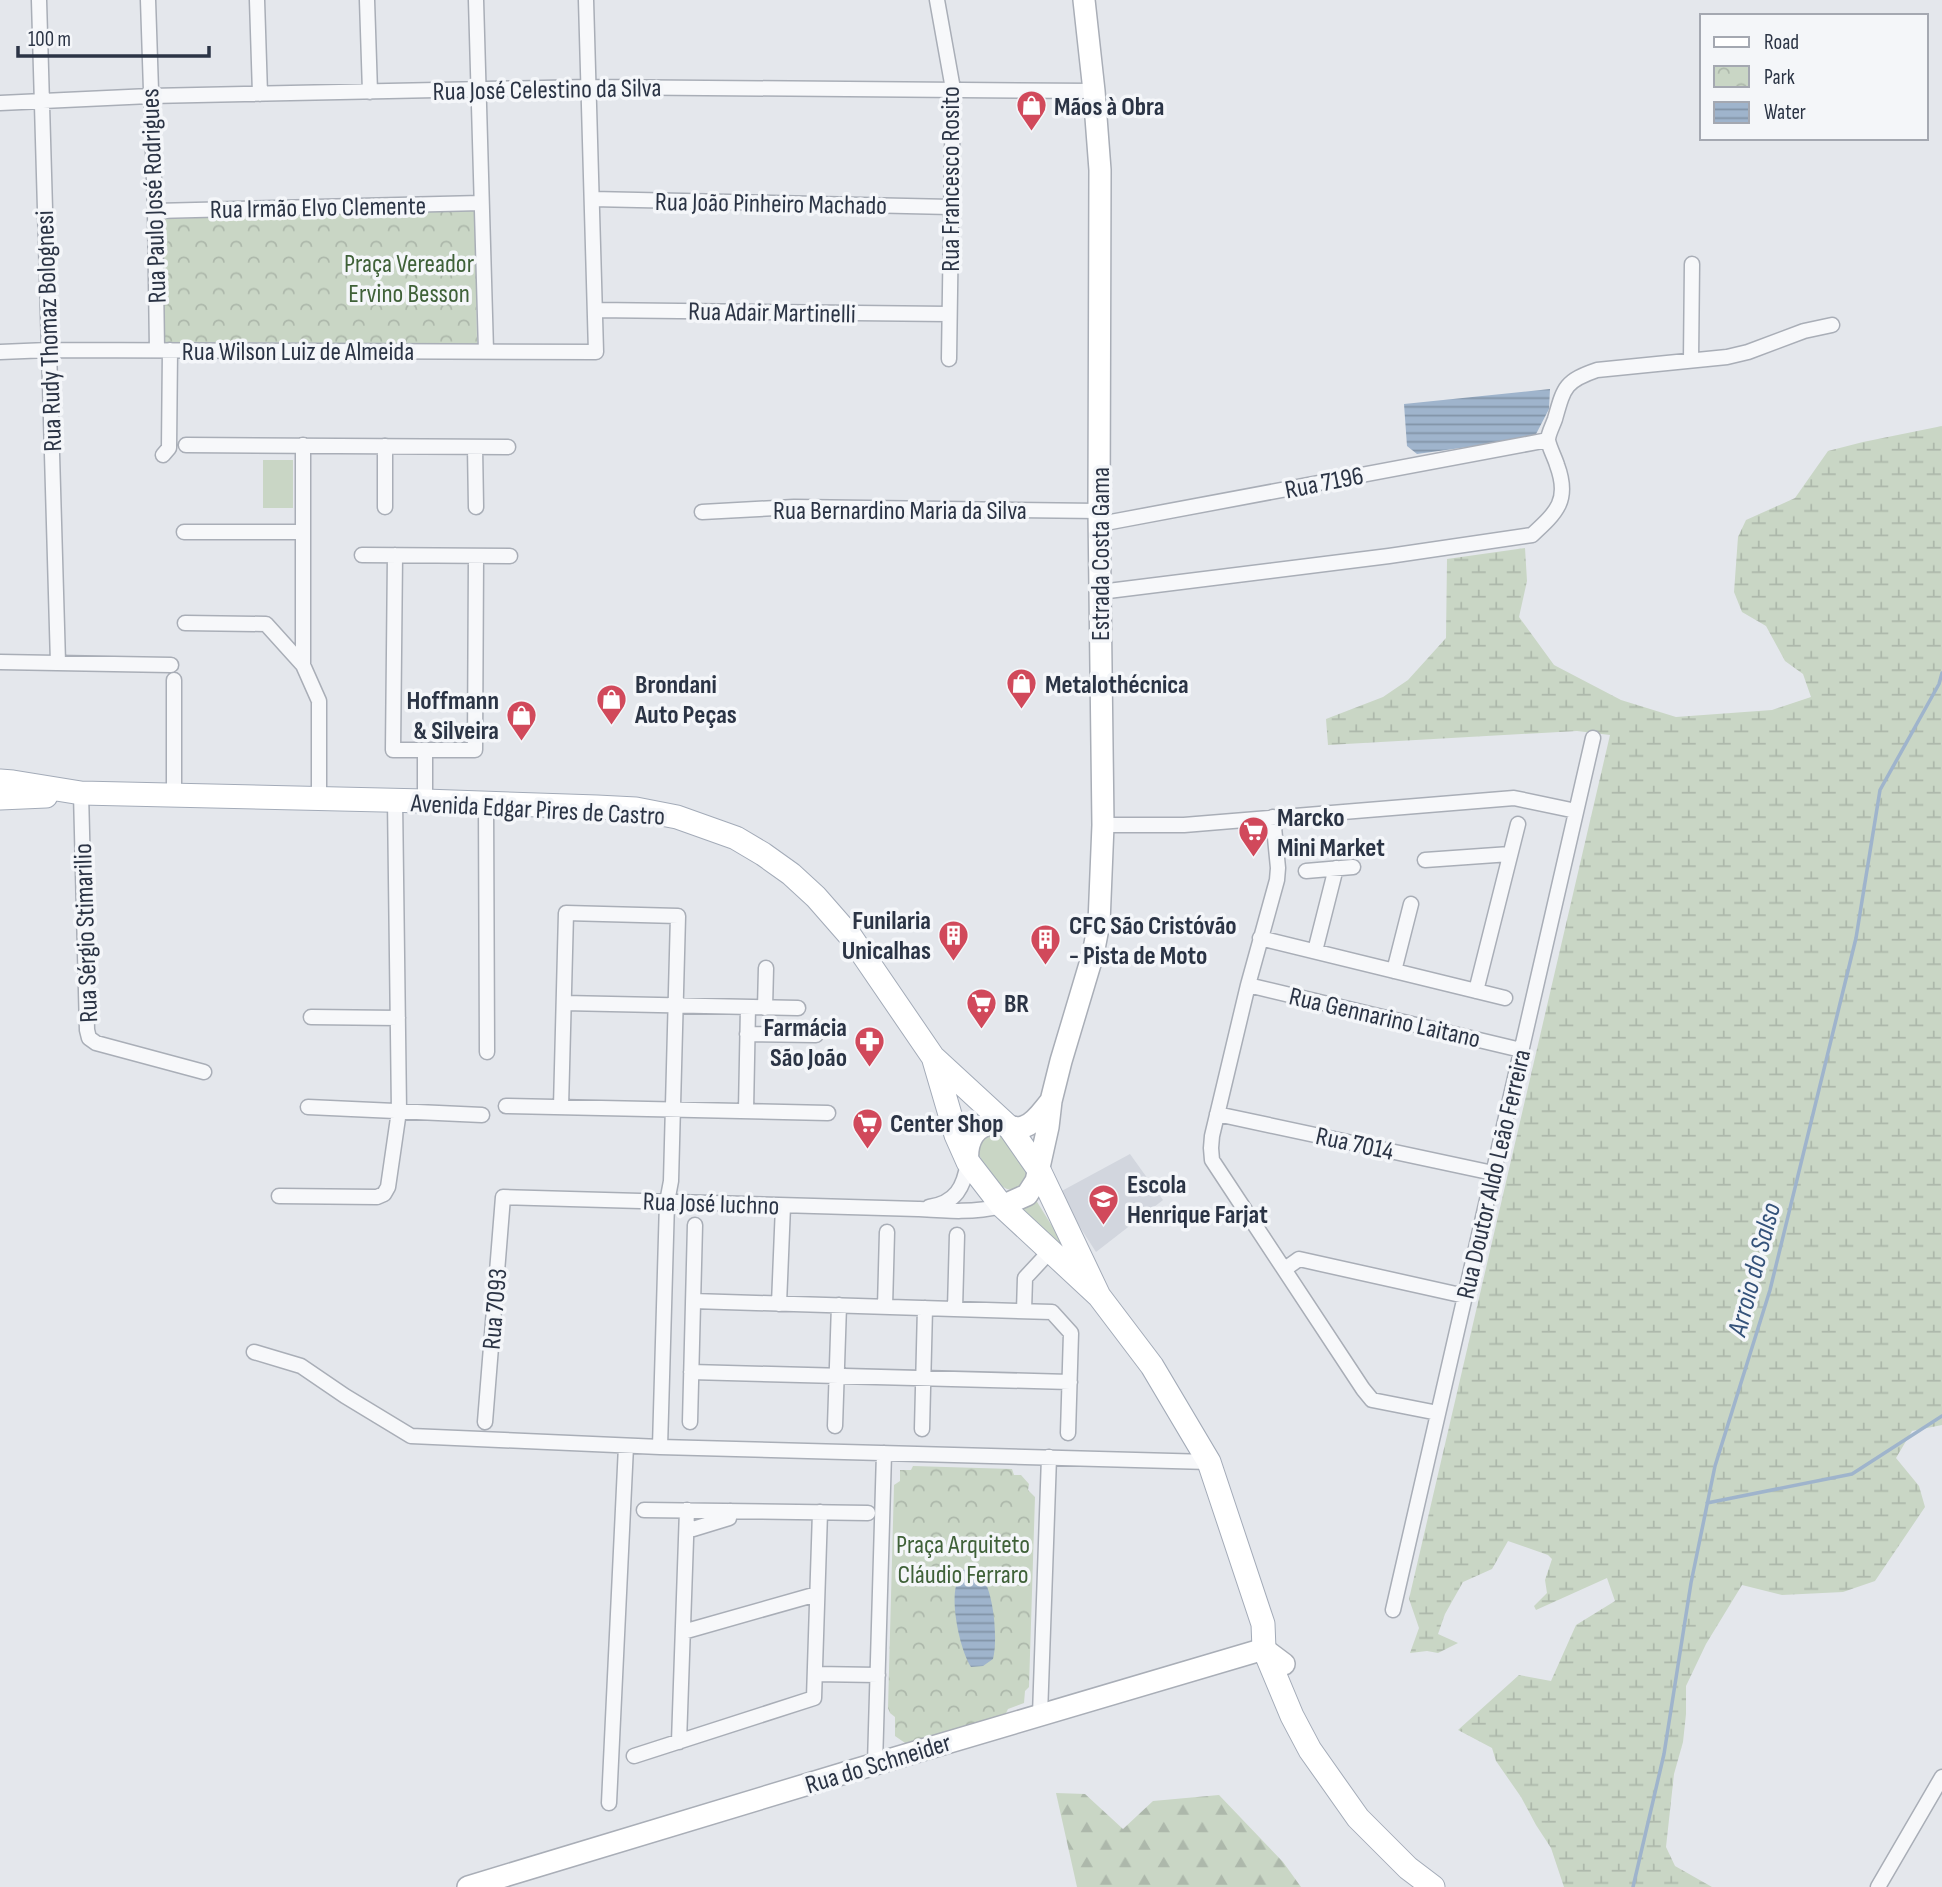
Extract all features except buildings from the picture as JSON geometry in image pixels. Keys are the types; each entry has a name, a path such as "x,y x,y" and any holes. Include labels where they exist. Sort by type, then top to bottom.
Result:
{"main road":[{"name":"Estrada Costa Gama","path":"1038,1170 1061,1061 1096,944 1103,825 1099,517 1100,170 1084,0"},
{"name":"Avenida Edgar Pires de Castro","path":"0,781 81,793"},
{"name":"Avenida Edgar Pires de Castro","path":"0,798 81,793 636,809 677,817 736,838 764,854 816,897 851,937 933,1057 1009,1127 1038,1170 1099,1296"},
{"name":"Avenida Edgar Pires de Castro","path":"933,1057 956,1135 968,1162 1002,1206 1099,1296 1152,1366 1209,1462 1264,1624 1264,1649 1292,1716 1310,1750 1357,1818 1408,1868 1433,1887"},
{"path":"968,1162 968,1145 977,1130 993,1124 1023,1128 1034,1122 1051,1101"},
{"path":"1002,1206 1027,1195 1033,1188 1038,1170"},
{"name":"Avenida Edgar Pires de Castro","path":"1264,1624 1274,1637 1319,1746 1329,1778"},
{"path":"1264,1649 1284,1664"},
{"name":"Rua do Schneider","path":"468,1887 1264,1649"}],"street":[{"name":"Rua Rudy Thomaz Bolognesi","path":"39,0 58,663"},
{"name":"Rua Paulo José Rodrigues","path":"148,0 155,211 169,448 163,455"},
{"path":"257,0 260,94"},
{"path":"367,0 370,92"},
{"path":"476,0 486,351"},
{"path":"586,0 595,310"},
{"name":"Rua Francesco Rosito","path":"937,0 953,89 949,359"},
{"name":"Rua José Celestino da Silva","path":"0,103 150,96 589,87 1094,91"},
{"name":"Rua João Pinheiro Machado","path":"592,199 951,207"},
{"name":"Rua Irmão Elvo Clemente","path":"155,211 481,203"},
{"path":"1691,360 1692,264"},
{"name":"Rua Wilson Luiz de Almeida","path":"0,352 596,352 595,310"},
{"name":"Rua Adair Martinelli","path":"595,310 949,314"},
{"path":"1100,592 1389,556 1532,535 1549,519 1561,501 1564,482 1548,440 1567,384 1597,370 1727,357 1804,331 1832,325"},
{"name":"Rua 7196","path":"1099,517 1548,440"},
{"path":"186,445 508,447"},
{"path":"303,446 303,665"},
{"path":"384,507 385,446"},
{"path":"475,447 475,507"},
{"name":"Rua Bernardino Maria da Silva","path":"702,512 794,508 1099,517"},
{"path":"184,532 303,532"},
{"path":"362,555 510,556"},
{"path":"395,555 393,750 475,750 476,556"},
{"path":"185,623 266,624 303,665 319,701 319,798"},
{"path":"0,662 58,663 173,673 174,796"},
{"name":"Rua Doutor Aldo Leão Ferreira","path":"1393,1610 1593,738"},
{"path":"425,750 425,801"},
{"name":"Rua Sérgio Stimarilio","path":"81,793 89,1038 96,1043 204,1072"},
{"path":"1103,825 1184,825 1514,799 1576,811"},
{"path":"279,1196 377,1197 384,1194 388,1187 399,1111 395,800"},
{"path":"486,803 487,1052"},
{"path":"1273,817 1277,880 1217,1114 1212,1136 1212,1160 1372,1400 1438,1413"},
{"path":"1476,991 1518,824"},
{"path":"1425,860 1510,854"},
{"path":"1306,871 1353,867"},
{"path":"1315,951 1336,868"},
{"path":"1394,971 1411,904"},
{"path":"561,1107 566,913 678,916 660,1447"},
{"path":"1260,938 1505,998"},
{"path":"765,1008 766,968"},
{"name":"Rua Gennarino Laitano","path":"1248,985 1521,1050"},
{"path":"564,1003 798,1008"},
{"path":"746,1111 748,1007"},
{"path":"312,1017 398,1018"},
{"path":"747,1034 816,1035"},
{"path":"506,1106 828,1113"},
{"path":"308,1107 482,1115"},
{"name":"Rua 7014","path":"1217,1114 1493,1172"},
{"name":"Rua José Iuchno","path":"918,1209 938,1206 960,1190 966,1178 968,1162"},
{"name":"Rua José Iuchno","path":"503,1197 949,1211 975,1211 1002,1206"},
{"name":"Rua 7093","path":"485,1422 503,1197"},
{"path":"779,1304 783,1206"},
{"path":"690,1422 695,1225"},
{"path":"885,1307 887,1232"},
{"path":"955,1309 957,1234"},
{"path":"1024,1311 1025,1278 1051,1250"},
{"path":"1285,1269 1298,1259 1465,1296"},
{"path":"693,1301 1052,1312 1071,1332 1068,1433"},
{"path":"835,1426 839,1305"},
{"path":"922,1429 925,1308"},
{"path":"254,1352 301,1366 411,1436 626,1446 1209,1462"},
{"path":"691,1372 1070,1382"},
{"path":"609,1803 626,1446"},
{"path":"875,1764 884,1453"},
{"path":"1040,1715 1049,1458"},
{"path":"644,1510 868,1513"},
{"path":"679,1742 687,1510"},
{"path":"687,1529 729,1518 730,1511"},
{"path":"634,1756 814,1698 820,1512"},
{"path":"683,1632 817,1594"},
{"path":"815,1674 878,1675"},
{"path":"1878,1887 1942,1777"}],"shaded area":[{"name":"Escola Henrique Farjat","path":"1130,1154 1163,1200 1096,1252 1058,1193"}],"green space":[{"name":"Praça Vereador Ervino Besson","path":"475,210 477,344 164,342 161,219"},
{"path":"1942,426 1942,1425 1912,1431 1896,1458 1919,1486 1925,1507 1875,1581 1843,1592 1782,1595 1742,1585 1706,1644 1686,1686 1683,1742 1674,1774 1666,1847 1675,1866 1712,1887 1564,1887 1551,1848 1496,1761 1492,1748 1458,1730 1519,1675 1551,1681 1576,1625 1615,1601 1607,1578 1536,1610 1534,1606 1547,1593 1545,1580 1552,1559 1548,1555 1508,1541 1492,1569 1463,1582 1445,1614 1438,1634 1458,1643 1438,1653 1410,1653 1419,1628 1409,1599 1610,735 1577,731 1328,745 1326,719 1383,697 1408,680 1446,638 1447,559 1525,548 1527,581 1519,617 1554,665 1621,700 1676,717 1772,710 1811,697 1803,674 1785,661 1766,626 1742,612 1734,592 1738,537 1746,520 1795,498 1828,451"},
{"path":"263,460 293,460 293,508 263,508"},
{"path":"996,1134 1005,1139 1027,1172 1023,1184 1014,1190 1007,1189 994,1179 978,1152 978,1147 986,1135"},
{"path":"1034,1197 1067,1250 1063,1256 1016,1209"},
{"name":"Praça Arquiteto Cláudio Ferraro","path":"913,1466 1012,1469 1014,1475 1021,1475 1029,1484 1028,1490 1035,1497 1029,1687 1025,1691 1024,1703 1008,1709 1005,1715 908,1745 895,1736 895,1717 888,1708 894,1485 900,1481 900,1470 911,1470"},
{"path":"1056,1793 1085,1794 1123,1829 1153,1801 1219,1795 1283,1862 1301,1887 1077,1887"}],"water":[{"path":"1550,389 1549,409 1534,438 1417,454 1407,446 1404,404"},
{"path":"969,1568 980,1574 986,1584 995,1629 993,1659 983,1666 971,1667 960,1639 955,1605 957,1582 963,1570"}],"waterway":[{"name":"Arroio do Salso","path":"1633,1887 1664,1754 1691,1583 1715,1466 1770,1290 1856,938 1880,790 1939,684 1942,673"},
{"path":"1707,1503 1852,1474 1942,1416"}],"place":[{"name":"Mãos à Obra","path":"1031,133"},
{"name":"Metalothécnica","path":"1022,711"},
{"name":"Brondani Auto Peças","path":"612,726"},
{"name":"Hoffmann & Silveira","path":"522,742"},
{"name":"Marcko Mini Market","path":"1254,859"},
{"name":"Funilaria Unicalhas","path":"954,962"},
{"name":"CFC São Cristóvão - Pista de Moto","path":"1046,967"},
{"name":"BR","path":"981,1030"},
{"name":"Farmácia São João","path":"870,1069"},
{"name":"Center Shop","path":"867,1150"},
{"name":"Escola Henrique Farjat","path":"1104,1226"}]}
